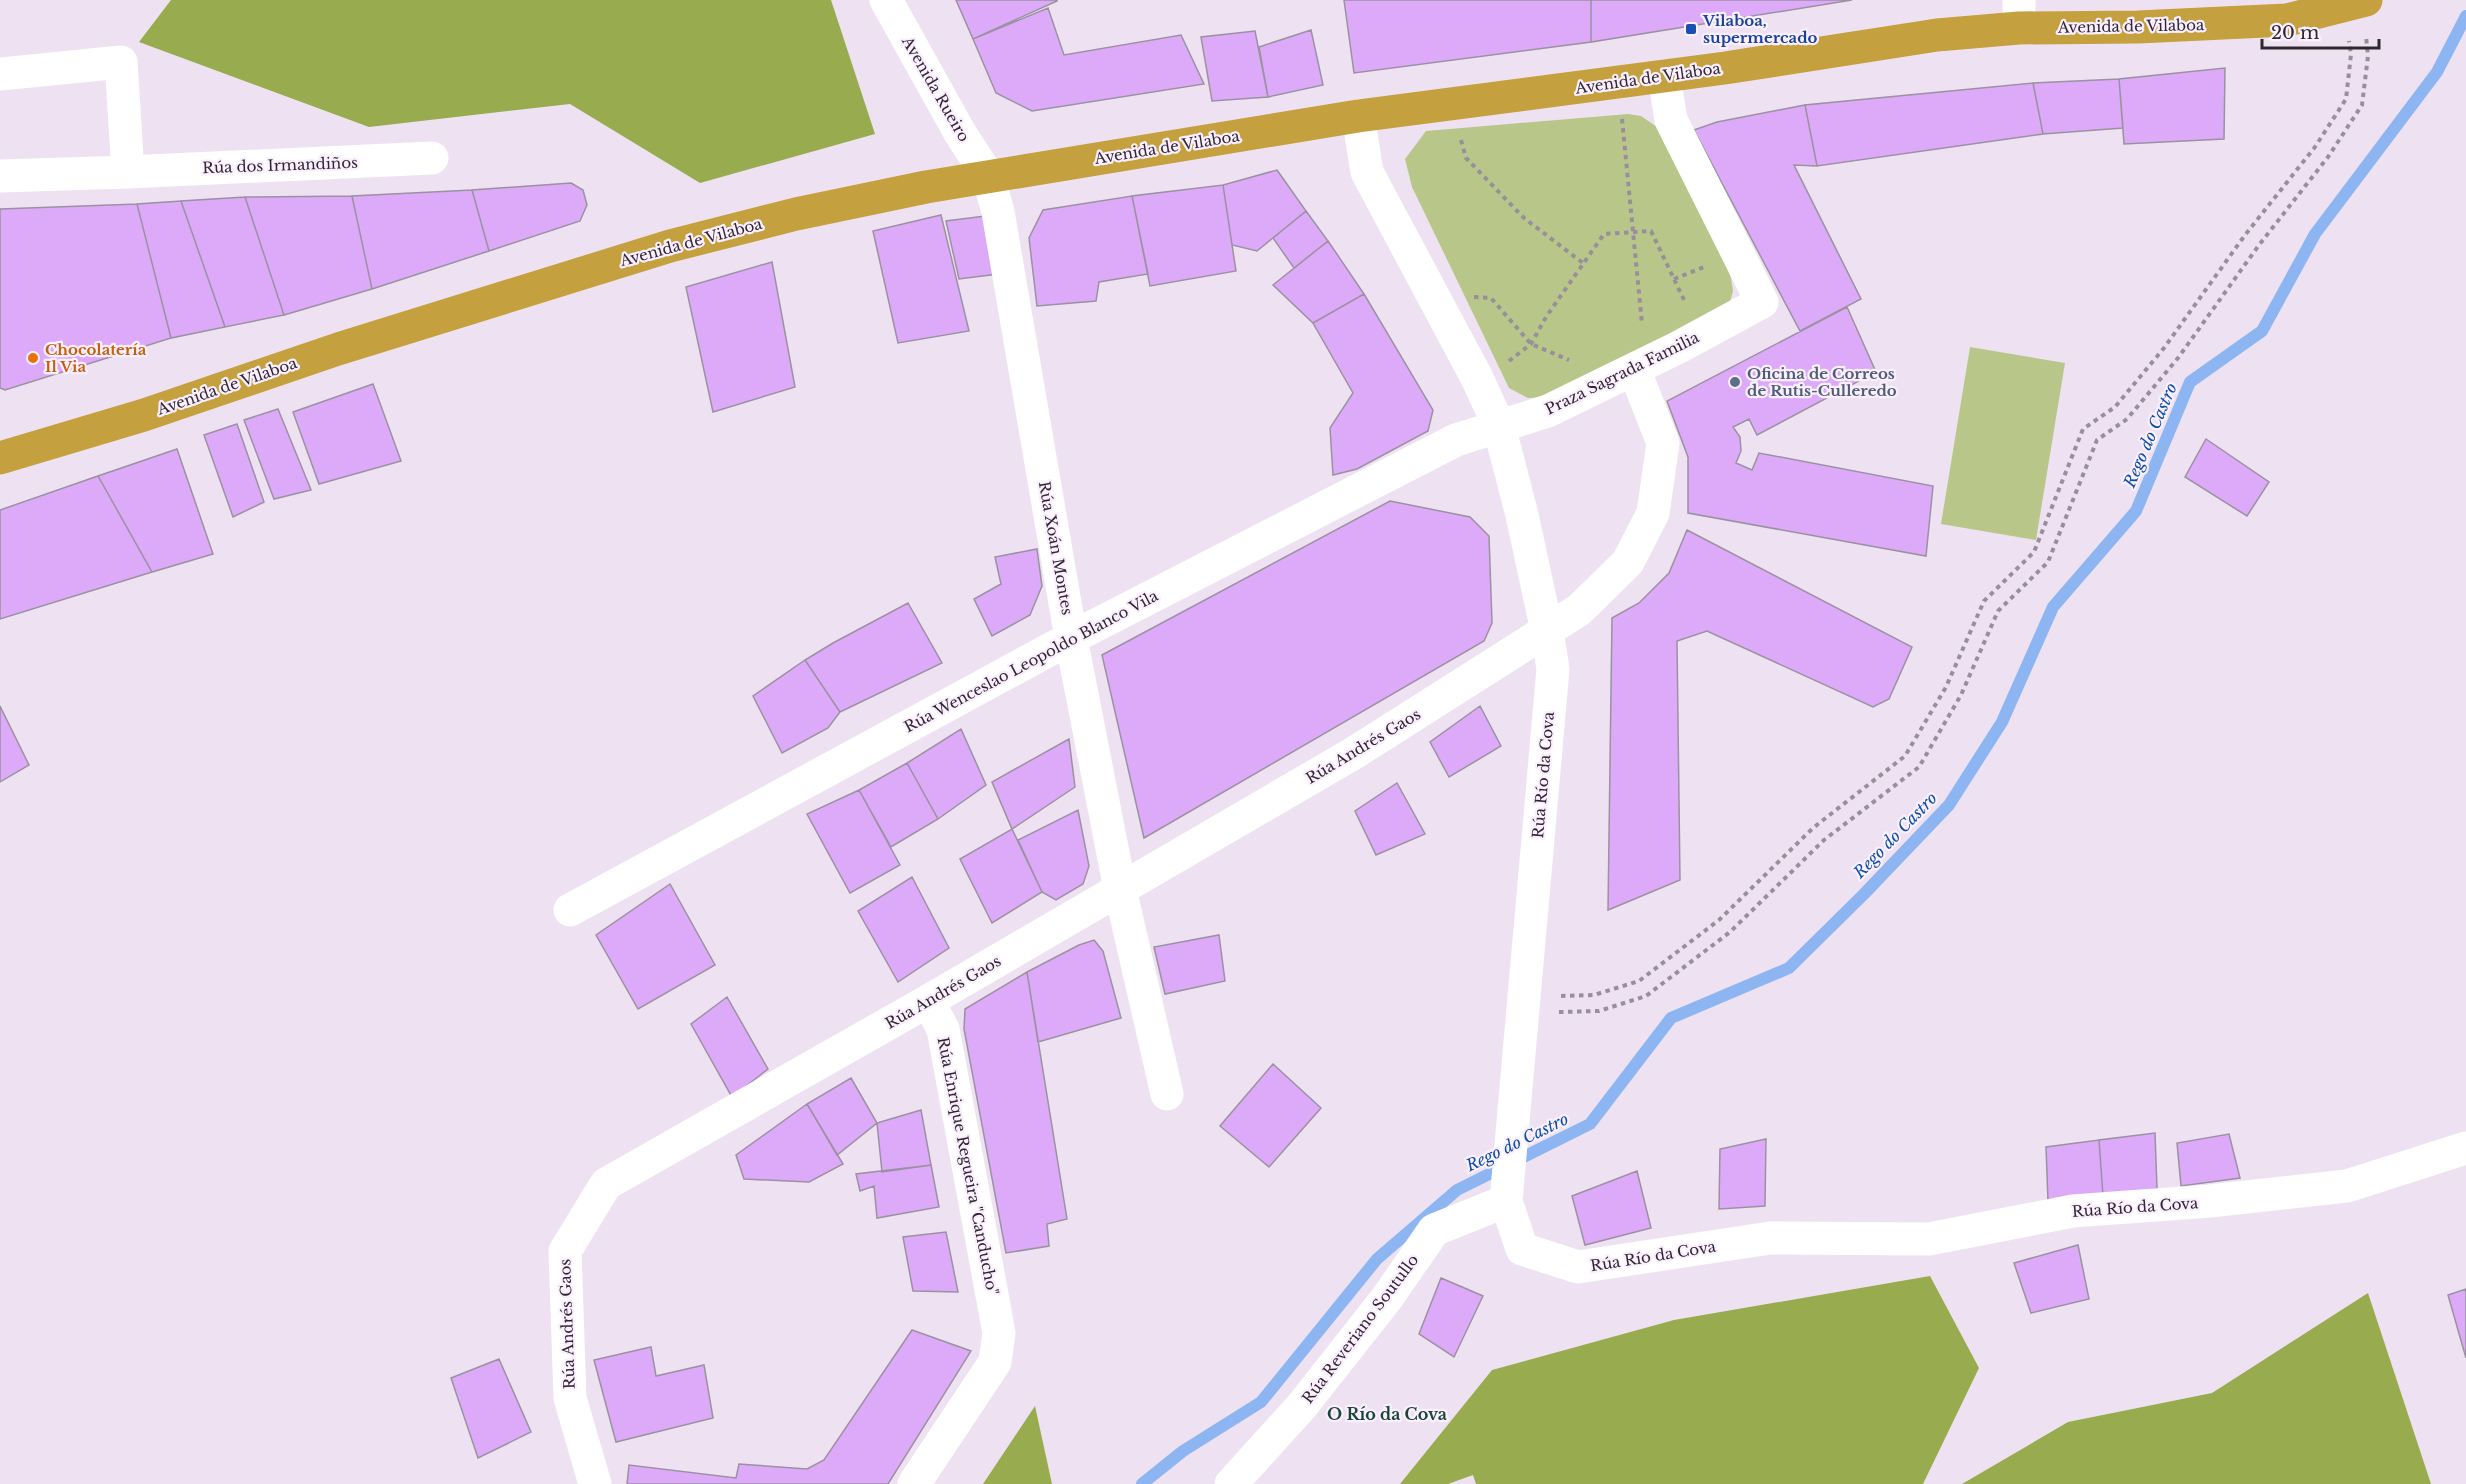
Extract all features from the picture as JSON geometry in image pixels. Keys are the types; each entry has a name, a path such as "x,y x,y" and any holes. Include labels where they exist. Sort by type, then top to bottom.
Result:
{"highway":[{"name":"Avenida de Vilaboa","path":"0,458 670,246 796,214 988,176 1358,116 1664,76 1937,35 2019,14 2138,27 2287,20 2357,3"}],"street":[{"name":"Avenida Rueiro","path":"886,0 960,133 988,176"},
{"path":"0,74 121,62 128,172"},
{"name":"Praza Sagrada Familia","path":"1499,426 1548,411 1762,303 1671,120 1664,76"},
{"path":"1358,116 1367,172 1477,378 1499,426"},
{"name":"Rúa dos Irmandiños","path":"0,176 432,158"},
{"name":"Rúa Xoán Montes","path":"988,176 998,212 1071,638 1120,890 1167,1094"},
{"name":"Rúa Andrés Gaos","path":"595,1484 570,1398 565,1251 606,1184 928,1001 1354,753 1580,610 1628,562 1653,513 1663,443 1640,366"},
{"name":"Rúa Río da Cova","path":"1499,426 1522,515 1553,669 1506,1201 1522,1249 1578,1267 1770,1238 1929,1239 2073,1211 2210,1201 2347,1186 2466,1149"},
{"name":"Rúa Wenceslao Leopoldo Blanco Vila","path":"570,910 1071,638 1456,440 1499,426"},
{"name":"Rúa Enrique Regueira \"Canducho\"","path":"914,1484 995,1362 999,1334 943,1029 928,1001"},
{"name":"Rúa Reveriano Soutullo","path":"1231,1484 1308,1398 1387,1298 1434,1230 1506,1201"}],"path":[{"path":"1523,1005 1599,1011 1646,996 1730,932 1824,840 1919,767 1961,695 1998,611 2048,562 2097,440 2127,419 2178,358 2259,245 2328,157 2362,105 2368,56 2357,3"},
{"path":"1523,1005 1594,995 1639,981 1719,920 1813,828 1905,756 1946,687 1984,601 2034,552 2083,429 2115,407 2164,348 2245,235 2315,147 2346,99 2357,3"},
{"path":"1619,82 1633,232 1640,366"},
{"path":"1454,103 1466,158 1524,218 1583,263"},
{"path":"1477,378 1500,368 1531,344 1546,317 1604,234 1651,231 1700,336"},
{"path":"1432,294 1491,298 1531,344"}],"green space":[{"path":"171,0 831,0 875,134 700,183 570,104 369,127 139,42"},
{"path":"1628,114 1641,116 1657,127 1730,272 1733,291 1729,305 1550,397 1528,398 1509,388 1412,187 1405,159 1426,131"},
{"path":"1970,347 2065,363 2036,540 1941,524"},
{"path":"1930,1276 1979,1368 1923,1484 1476,1484 1473,1475 1448,1484 1400,1484 1492,1370 1674,1320"},
{"path":"2368,1293 2431,1484 1962,1484 2068,1422 2212,1393"},
{"path":"1035,1406 1052,1484 983,1484"}],"building":[{"path":"956,0 1057,0 1057,1 973,39"},
{"path":"1344,0 1591,0 1591,42 1354,73"},
{"path":"1591,0 1852,0 1591,42"},
{"path":"1048,8 1064,55 1181,35 1204,84 1032,111 996,93 973,39"},
{"path":"1311,30 1323,85 1268,97 1259,47"},
{"path":"1255,31 1268,97 1212,101 1201,37"},
{"path":"2225,68 2224,139 2124,144 2119,79"},
{"path":"2119,79 2123,128 2043,134 2033,83"},
{"path":"2033,83 2043,134 1817,166 1805,105"},
{"path":"1805,105 1817,166 1794,165 1861,299 1800,331 1694,130 1717,122"},
{"path":"1277,170 1306,211 1257,251 1232,245 1223,185"},
{"path":"571,183 583,190 587,205 580,221 489,251 472,190"},
{"path":"1223,185 1236,271 1150,286 1132,196"},
{"path":"472,190 489,251 372,289 352,196"},
{"path":"352,196 372,289 284,315 245,197"},
{"path":"1132,196 1148,274 1099,282 1096,301 1037,306 1029,238 1043,210"},
{"path":"245,197 284,315 225,327 181,201"},
{"path":"181,201 225,327 171,338 137,204"},
{"path":"137,204 171,338 5,390 0,388 0,209"},
{"path":"1306,211 1328,241 1294,268 1273,238"},
{"path":"941,215 969,331 898,343 873,231"},
{"path":"985,216 998,274 959,279 946,221"},
{"path":"1328,241 1364,294 1313,323 1273,285"},
{"path":"772,262 795,387 713,412 686,287"},
{"path":"1364,294 1433,410 1428,431 1357,469 1333,475 1330,428 1353,393 1313,323"},
{"path":"1847,307 1876,372 1757,435 1749,419 1733,427 1740,437 1741,451 1736,463 1752,470 1759,453 1933,486 1926,556 1688,513 1688,457 1667,401"},
{"path":"373,384 401,461 319,484 293,412"},
{"path":"278,409 311,490 274,499 244,420"},
{"path":"237,424 264,502 233,517 204,435"},
{"path":"2206,439 2269,482 2247,516 2185,477"},
{"path":"177,449 213,554 152,572 98,476"},
{"path":"98,476 152,572 0,619 0,510"},
{"path":"1390,501 1470,517 1489,536 1492,623 1484,641 1144,838 1102,655"},
{"path":"1687,530 1912,647 1889,699 1873,707 1707,631 1677,641 1680,880 1608,910 1612,618 1639,603 1669,573"},
{"path":"1037,549 1042,586 1030,615 992,636 974,599 1001,584 995,557"},
{"path":"908,603 942,663 840,712 805,660"},
{"path":"805,660 840,712 828,728 782,753 753,696"},
{"path":"0,706 29,765 0,782"},
{"path":"1480,706 1501,746 1449,777 1430,742"},
{"path":"961,729 986,785 938,819 907,763"},
{"path":"1069,739 1075,787 1012,829 992,782"},
{"path":"907,763 938,819 891,847 859,790"},
{"path":"1397,783 1425,834 1376,855 1355,811"},
{"path":"859,790 900,865 850,893 807,814"},
{"path":"1078,810 1089,866 1083,884 1056,900 1042,892 1018,840"},
{"path":"1012,829 1042,892 992,923 960,859"},
{"path":"912,877 949,948 898,982 858,911"},
{"path":"670,884 715,965 638,1009 596,935"},
{"path":"1219,935 1225,981 1165,994 1154,947"},
{"path":"1094,940 1103,951 1121,1018 1038,1042 1027,972 1079,945"},
{"path":"1027,972 1067,1219 1047,1224 1049,1246 1006,1253 964,1029 965,1009"},
{"path":"727,997 768,1069 732,1097 691,1024"},
{"path":"1273,1064 1321,1108 1269,1167 1220,1126"},
{"path":"851,1078 877,1123 837,1155 807,1104"},
{"path":"807,1104 843,1164 809,1182 744,1179 736,1155"},
{"path":"921,1110 931,1165 882,1172 877,1123"},
{"path":"2155,1133 2157,1189 2103,1196 2099,1140"},
{"path":"2229,1134 2240,1178 2181,1186 2177,1143"},
{"path":"1766,1139 1765,1206 1719,1209 1720,1149"},
{"path":"2099,1140 2103,1196 2048,1201 2046,1147"},
{"path":"931,1165 939,1207 877,1218 874,1186 860,1191 856,1174"},
{"path":"1637,1171 1651,1228 1585,1245 1572,1196"},
{"path":"946,1232 958,1292 913,1291 903,1237"},
{"path":"2078,1245 2089,1299 2031,1313 2014,1263"},
{"path":"1441,1278 1483,1296 1454,1357 1419,1334"},
{"path":"2466,1289 2466,1358 2448,1295"},
{"path":"912,1330 971,1351 888,1484 627,1484 629,1465 736,1478 739,1464 807,1469 824,1460"},
{"path":"651,1347 656,1376 704,1365 713,1418 616,1442 594,1360"},
{"path":"499,1359 531,1432 478,1458 451,1378"}],"waterway":[{"name":"Rego do Castro","path":"1142,1484 1183,1451 1261,1402 1377,1259 1457,1190 1590,1124 1671,1018 1789,968 1949,805 2002,722 2053,607 2136,511 2190,382 2262,331 2315,234 2437,72 2466,16"}],"place":[{"name":"Vilaboa, supermercado","path":"1691,29"},
{"name":"Chocolatería Il Via","path":"33,358"},
{"name":"Oficina de Correos de Rutis-Culleredo","path":"1735,382"}],"district":[{"name":"O Río da Cova","path":"1387,1414"}]}
